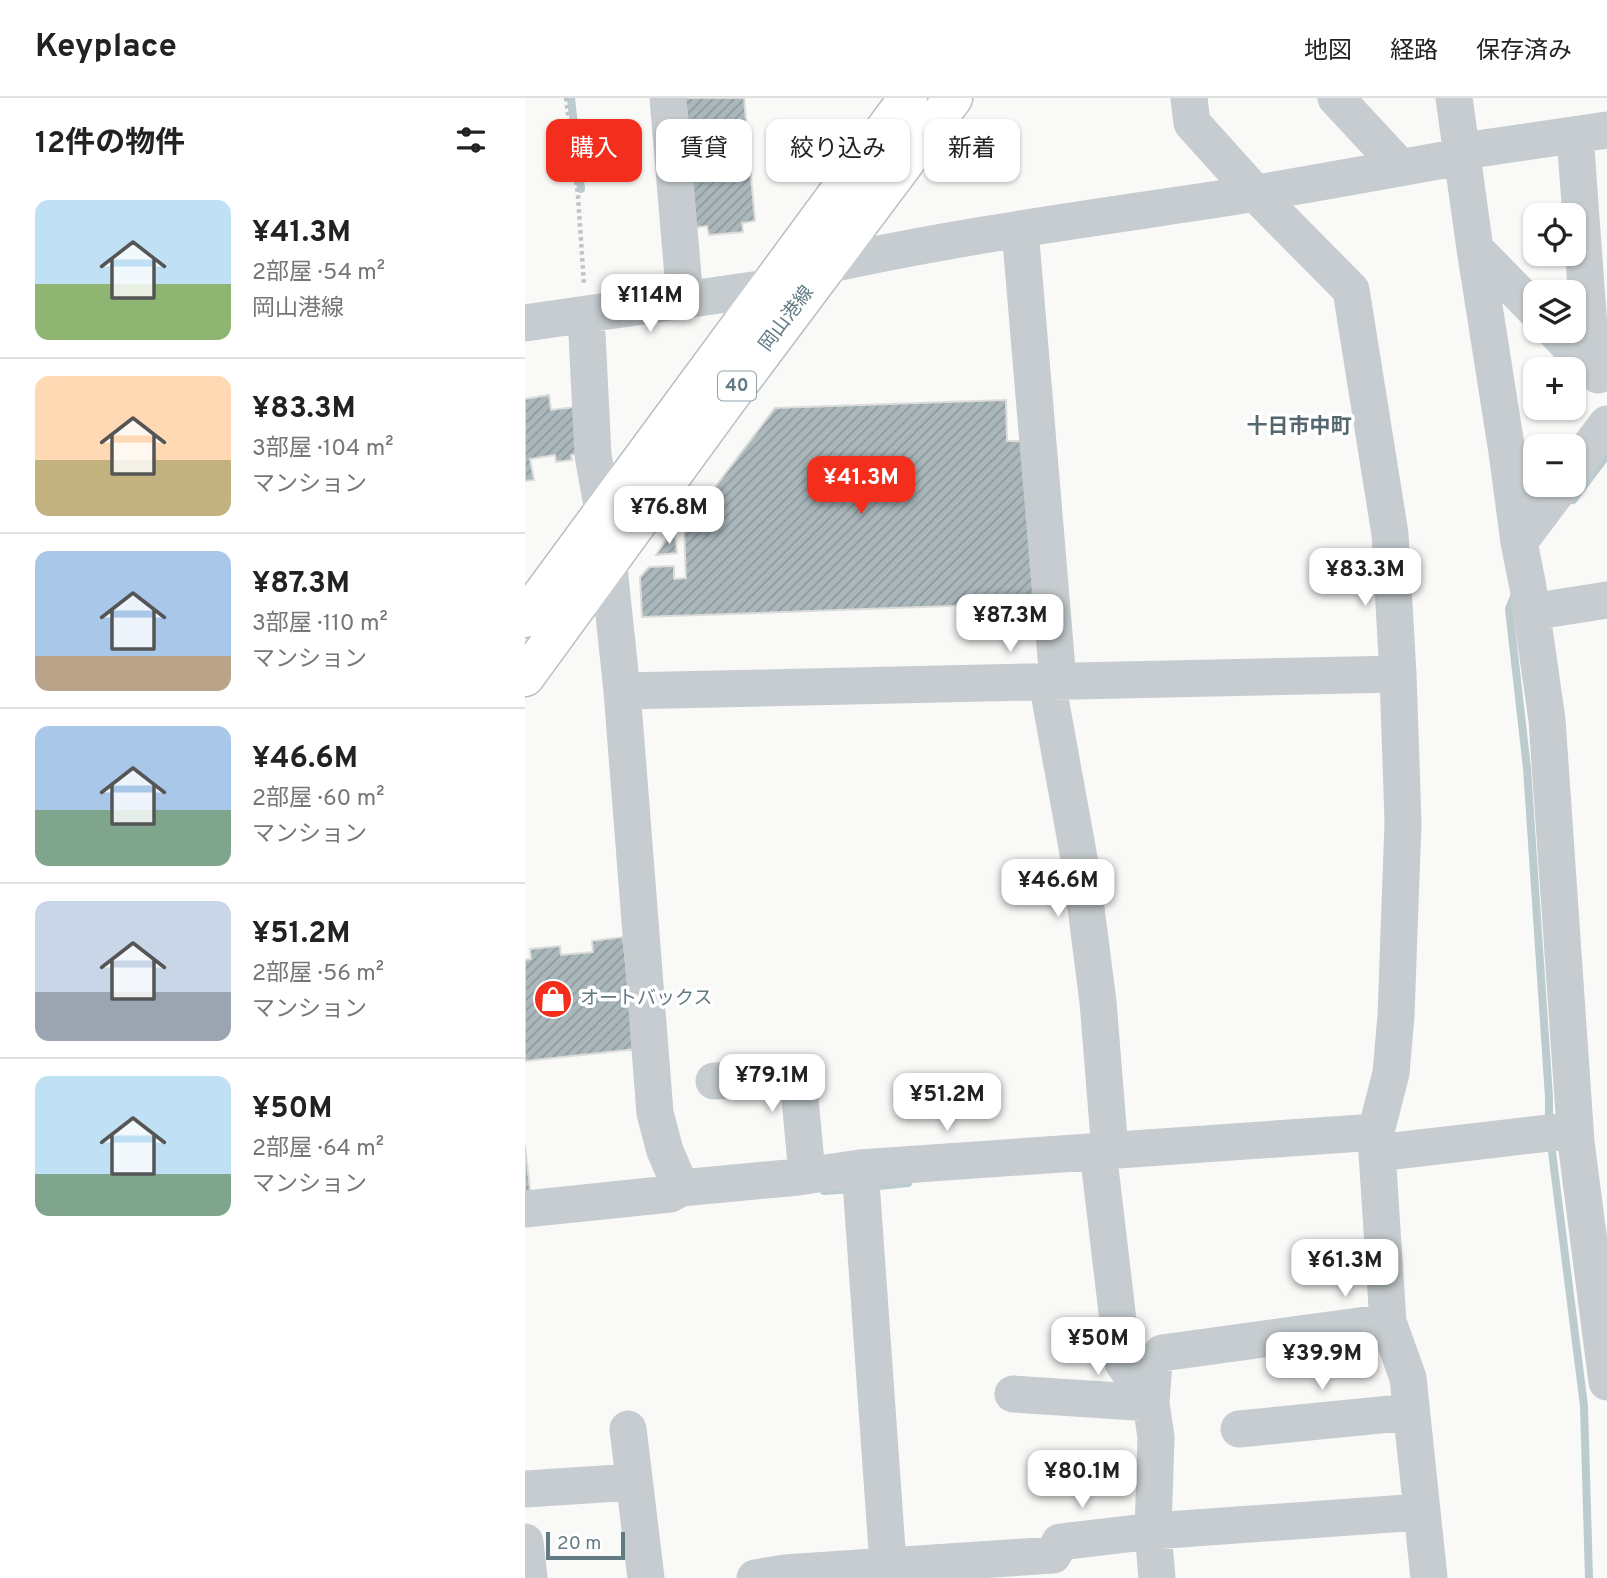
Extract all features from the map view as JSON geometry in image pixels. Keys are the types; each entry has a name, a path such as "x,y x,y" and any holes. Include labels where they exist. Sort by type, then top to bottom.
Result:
{"main road":[{"name":"岡山港線","path":"525,618 908,98"},
{"name":"岡山港線","path":"525,677 953,98"}],"street":[{"path":"668,98 685,300"},
{"path":"1189,98 1192,123 1255,193 1351,290 1390,534 1403,822 1396,1016 1391,1073 1376,1141 1388,1322 1408,1378 1429,1578"},
{"path":"1336,98 1401,168"},
{"path":"1454,98 1547,720 1572,1135 1607,1382"},
{"path":"827,265 1020,229 1401,168 1462,155 1477,149 1591,132 1600,376"},
{"path":"1020,229 1052,682 1098,1002 1102,1156 1123,1363 1151,1403"},
{"path":"1475,249 1523,298"},
{"path":"525,323 767,288"},
{"path":"586,314 593,455 603,510 622,691 655,1114 665,1151 681,1188"},
{"path":"1567,343 1600,376"},
{"path":"1586,452 1607,424"},
{"path":"1525,576 1557,497"},
{"path":"1525,576 1607,600"},
{"path":"622,691 1398,674"},
{"path":"714,1081 798,1077 807,1174"},
{"path":"525,1209 670,1194 681,1188 807,1174 861,1182 1102,1156 1376,1141 1572,1135"},
{"path":"861,1182 888,1572"},
{"path":"1157,1578 1153,1531 1156,1437 1151,1403 1154,1362 1162,1353 1388,1322"},
{"path":"1013,1394 1151,1403"},
{"path":"1240,1429 1411,1412"},
{"path":"628,1429 646,1578"},
{"path":"525,1489 634,1482"},
{"path":"755,1578 785,1573 888,1572 1053,1555 1060,1542 1153,1531 1420,1512"},
{"path":"525,1542 529,1578"}],"path":[{"path":"566,98 578,196 586,314"}],"building":[{"path":"682,98 744,98 746,119 683,119"},
{"path":"687,182 752,182 755,221 742,223 743,232 709,235 707,226 690,228"},
{"path":"549,395 551,410 575,407 582,453 571,455 572,460 556,462 555,455 530,459 534,480 525,481 525,399"},
{"path":"1006,400 1007,441 1029,441 1035,603 642,617 640,577 649,567 674,566 674,579 686,578 684,528 775,408"},
{"path":"675,534 677,553 656,555 669,535"},
{"path":"623,937 636,1049 525,1061 525,960 531,959 530,949 560,946 561,955 593,952 592,941"},
{"path":"525,1145 531,1198 525,1199"}],"waterway":[{"path":"571,98 581,189"},
{"path":"1573,500 1607,455"},
{"path":"1515,594 1509,609 1527,768 1549,1124"},
{"path":"1551,1144 1584,1406 1589,1578"},
{"path":"869,1187 908,1183"},
{"path":"824,1191 853,1189"}],"place":[{"name":"オートバックス","path":"553,999"}],"district":[{"name":"十日市中町","path":"1299,427"}]}
